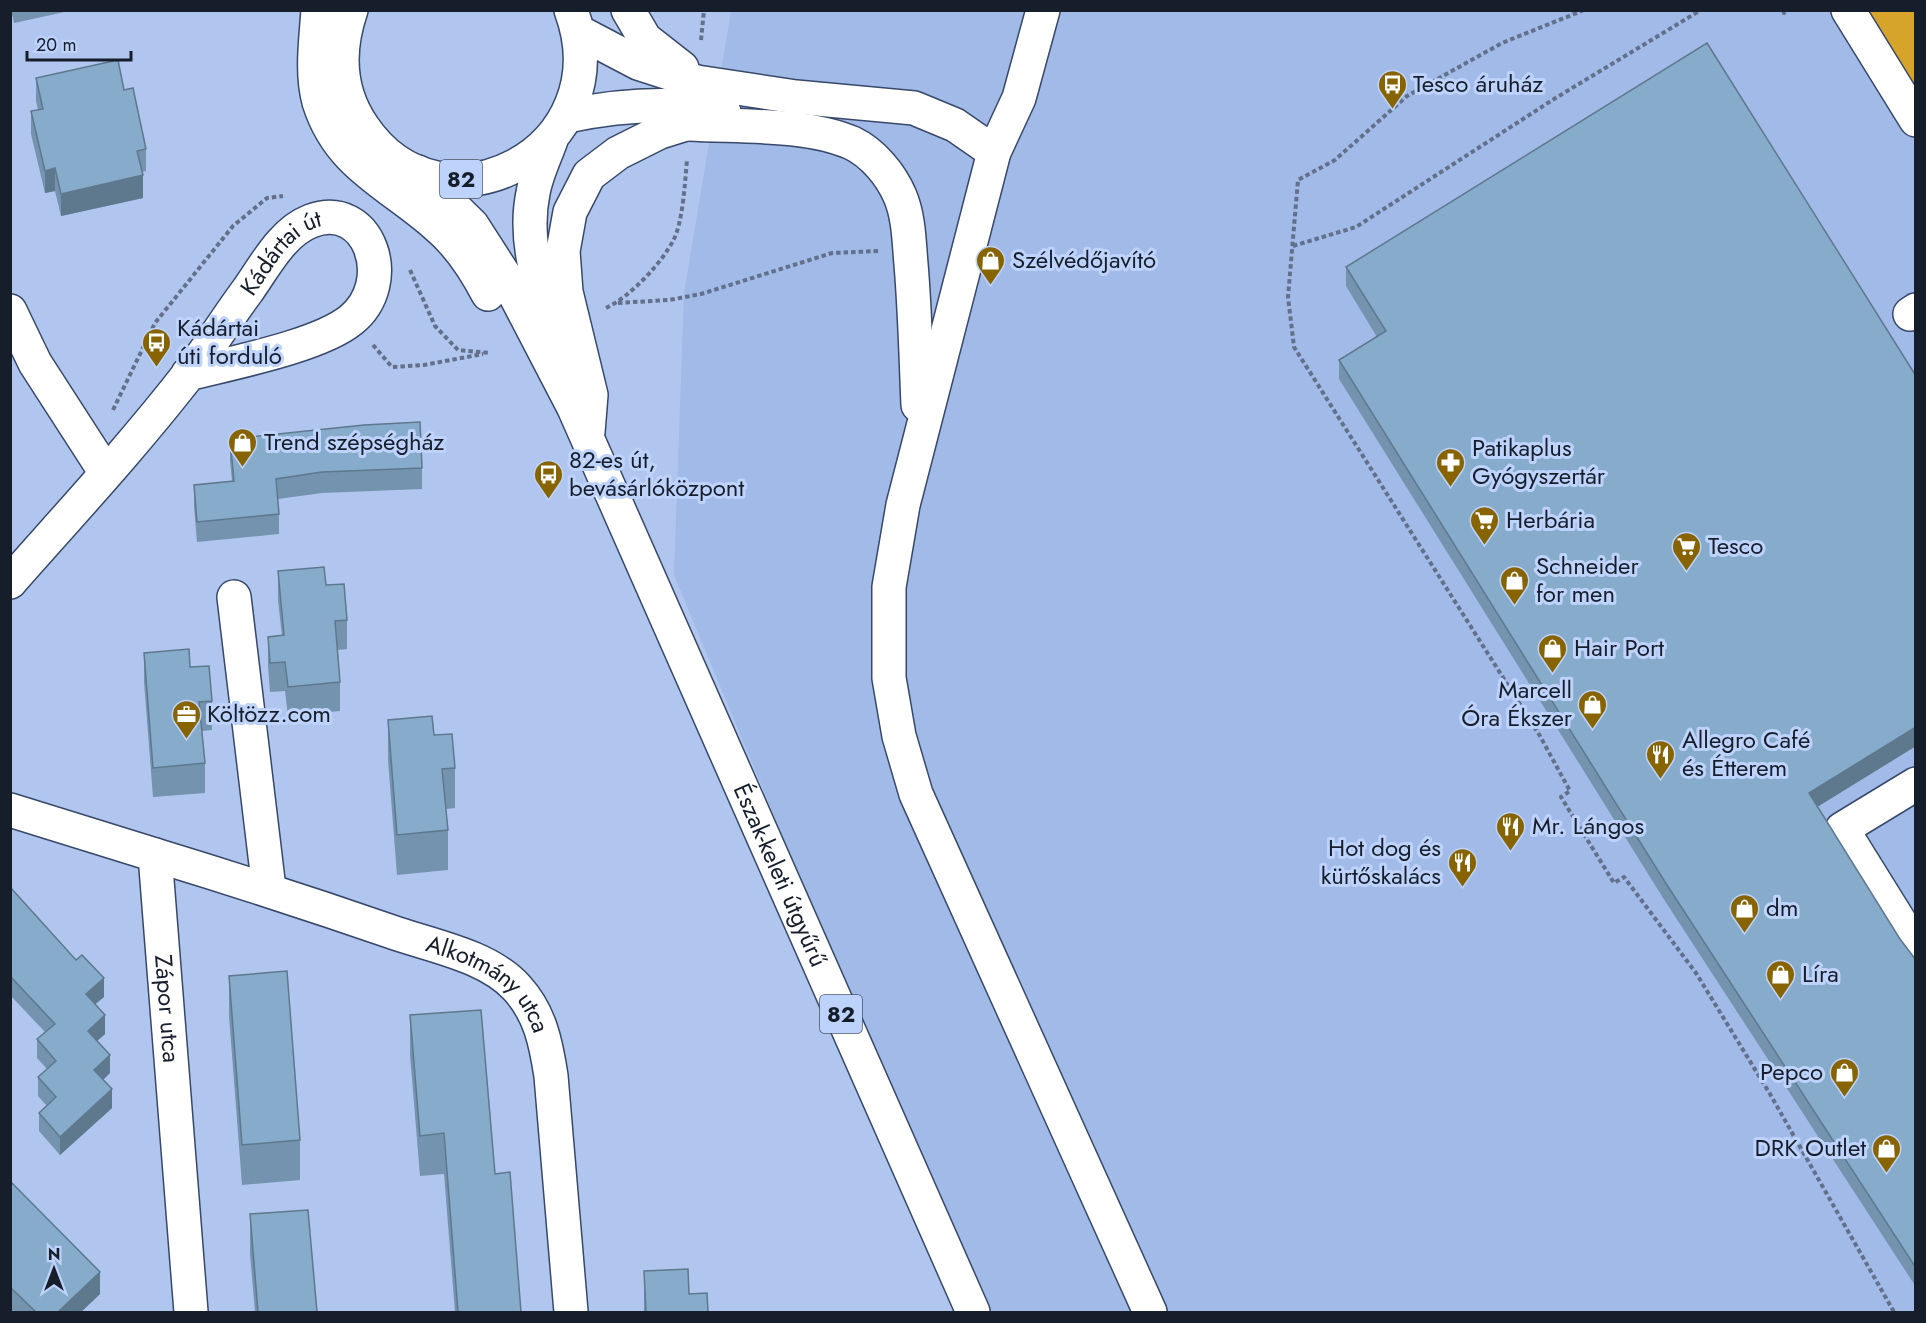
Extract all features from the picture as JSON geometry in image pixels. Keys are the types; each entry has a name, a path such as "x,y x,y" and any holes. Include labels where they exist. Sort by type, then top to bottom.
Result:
{"street":[{"path":"318,10 315,69 319,100 330,129 346,154 368,175 423,214 461,251 480,278 546,403 587,440"},
{"name":"82","path":"351,10 343,35 340,62 344,88 354,115 371,139 392,158 418,172 446,179 484,177 503,172 529,159 559,128"},
{"path":"628,10 645,39 672,58 697,82"},
{"path":"1043,10 1019,98 994,152 903,505 889,587 889,678 899,736 916,794 1150,1312"},
{"path":"1848,10 1916,120"},
{"path":"575,21 638,63 697,82 796,97 914,108 955,125 994,152"},
{"name":"82","path":"575,21 581,71 578,90 559,128 533,192 530,239 534,270 587,440"},
{"path":"587,440 591,395 565,282 563,251 570,212 589,176 618,153 660,132 724,112 796,97"},
{"path":"559,128 615,106 694,106 724,112"},
{"path":"689,124 805,131 853,144 873,158 889,176 901,197 907,221 919,440"},
{"name":"82","path":"418,172 472,225 508,281 574,408 587,440"},
{"name":"Kádártai út","path":"10,582 188,375 280,245 300,226 322,217 344,219 362,234 373,256 376,281 367,302 351,320 320,338 188,375"},
{"path":"10,310 35,363 106,473"},
{"name":"Észak-keleti útgyűrű","path":"587,440 973,1312"},
{"path":"234,597 269,889"},
{"path":"1916,784 1842,829 1916,948"},
{"path":"10,810 155,855"},
{"name":"Alkotmány utca","path":"155,855 269,889 491,968 516,986 534,1010 545,1042 551,1076 571,1312"},
{"name":"Zápor utca","path":"155,855 191,1312"}],"path":[{"path":"1584,10 1502,43 1407,96 1335,160 1298,180 1288,297 1294,347 1540,736 1570,791 1561,797 1614,883 1624,877 1696,973 1770,1094 1894,1312"},
{"path":"1293,246 1356,227 1554,99 1701,10"},
{"path":"674,238 647,276 618,303 669,300 700,294 832,253 910,249"},
{"path":"351,320 392,367 424,365 490,353 458,350 435,326 406,262"}],"shaded area":[{"path":"731,11 1861,11 1916,95 1915,1312 980,1312 674,575 684,293"},
{"path":"1861,11 1915,11 1915,95"}],"building":[{"name":"Tesco","path":"1707,43 1916,376 1916,727 1809,793 1900,939 1916,960 1916,1268 1665,882 1339,360 1386,331 1346,267"},
{"path":"118,60 124,90 133,88 146,149 137,151 143,175 61,194 55,168 45,171 31,111 43,109 36,78"},
{"path":"420,422 422,468 322,472 276,479 279,514 197,522 194,485 234,481 230,439 364,425"},
{"path":"324,567 326,585 344,584 347,620 335,621 340,682 288,687 285,662 270,663 268,637 284,635 278,571"},
{"path":"189,649 190,667 209,666 212,701 199,702 205,763 153,768 144,653"},
{"path":"432,716 434,735 452,734 455,768 442,769 448,830 397,835 388,720"},
{"path":"10,887 76,960 82,955 104,978 86,994 105,1015 88,1031 110,1055 94,1070 112,1089 60,1137 39,1113 56,1097 38,1077 56,1061 37,1039 55,1024 10,976"},
{"path":"287,971 300,1140 242,1145 229,976"},
{"path":"481,1010 495,1174 510,1172 521,1312 458,1312 444,1133 420,1136 410,1015"},
{"path":"10,1181 100,1272 58,1312 36,1312 10,1287"},
{"path":"308,1210 317,1312 258,1312 250,1214"},
{"path":"688,1269 689,1294 707,1293 708,1312 646,1312 644,1271"}],"place":[{"name":"Tesco áruház","path":"1392,110"},
{"name":"Szélvédőjavító","path":"991,286"},
{"name":"Kádártai úti forduló","path":"156,368"},
{"name":"Trend szépségház","path":"243,468"},
{"name":"Patikaplus Gyógyszertár","path":"1451,488"},
{"name":"82-es út, bevásárlóközpont","path":"548,500"},
{"name":"Herbária","path":"1485,546"},
{"name":"Tesco","path":"1687,572"},
{"name":"Schneider for men","path":"1515,606"},
{"name":"Hair Port","path":"1553,674"},
{"name":"Marcell Óra Ékszer","path":"1593,730"},
{"name":"Költözz.com","path":"186,740"},
{"name":"Allegro Café és Étterem","path":"1661,780"},
{"name":"Mr. Lángos","path":"1511,852"},
{"name":"Hot dog és kürtőskalács","path":"1462,888"},
{"name":"dm","path":"1745,934"},
{"name":"Líra","path":"1781,1000"},
{"name":"Pepco","path":"1844,1098"},
{"name":"DRK Outlet","path":"1887,1174"}]}
